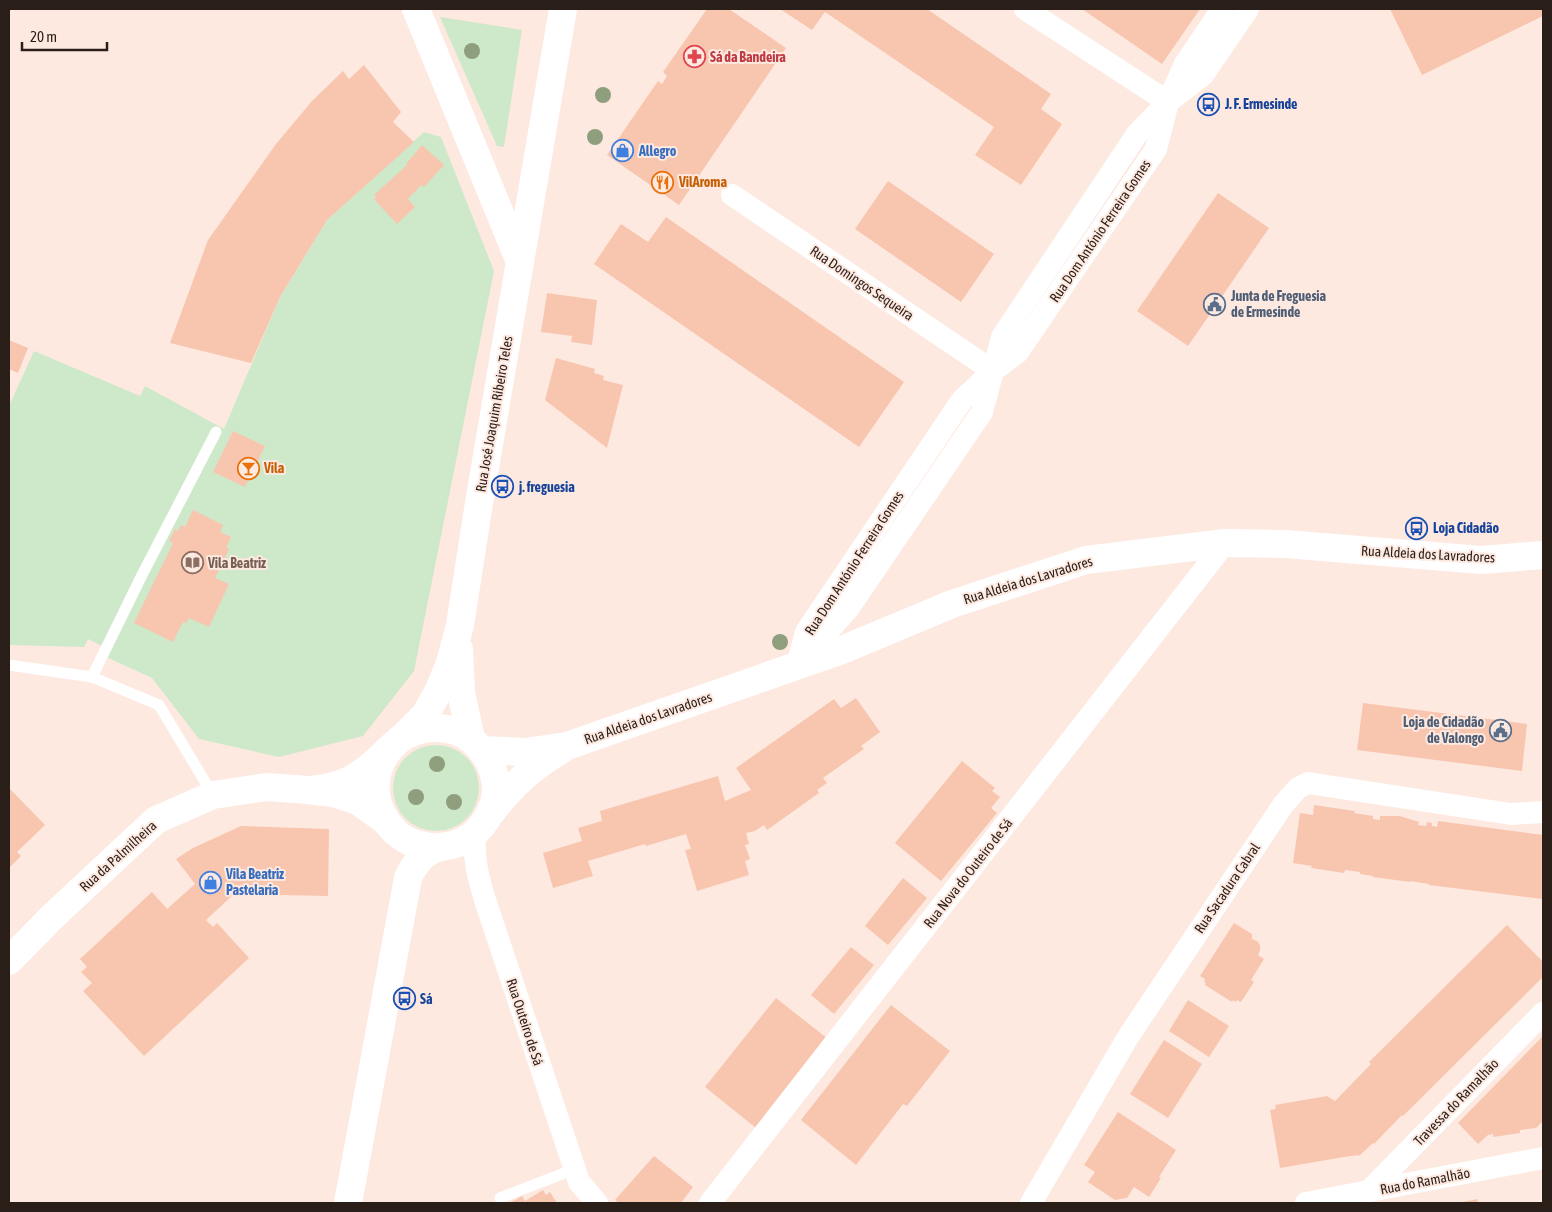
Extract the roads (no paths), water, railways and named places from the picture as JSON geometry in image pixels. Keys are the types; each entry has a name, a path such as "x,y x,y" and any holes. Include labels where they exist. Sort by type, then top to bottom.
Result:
{"main road":[{"path":"416,9 520,262"},
{"name":"Rua José Joaquim Ribeiro Teles","path":"397,742 425,715 438,692 450,662 460,625 563,9"},
{"name":"Rua Aldeia dos Lavradores","path":"477,745 524,752 567,746 842,650 952,604 1086,560 1225,543 1286,544 1481,560 1543,555"},
{"name":"Rua José Joaquim Ribeiro Teles","path":"460,625 461,693 477,745"},
{"path":"348,1203 406,892 408,878 413,867 424,855 438,848 458,844 482,825 495,798 495,778 489,760 477,745 461,733 442,728 423,728 397,742 380,764 375,783 377,803 403,847 406,892"},
{"name":"Rua da Palmilheira","path":"308,790 330,788 351,780 371,768 397,742"},
{"name":"Rua Aldeia dos Lavradores","path":"482,825 518,781 539,764 567,746"},
{"name":"Rua da Palmilheira","path":"9,961 52,917 156,820 213,795 267,788 334,793 358,801 393,828"},
{"path":"393,828 418,845 438,848"}],"street":[{"path":"1025,9 1168,102 1203,75 1248,9"},
{"name":"Rua Dom António Ferreira Gomes","path":"797,666 848,609 982,412 993,371 1018,352 1156,149 1168,102 1185,64 1222,9"},
{"name":"Rua Domingos Sequeira","path":"732,195 993,371"},
{"name":"Rua Nova do Outeiro de Sá","path":"710,1203 1225,543"},
{"name":"Rua Sacadura Cabral","path":"1031,1203 1128,1037 1251,852 1298,788 1308,783 1511,814 1543,812"},
{"name":"Rua Outeiro de Sá","path":"482,825 474,856 478,878 579,1182 597,1203"},
{"name":"Travessa do Ramalhão","path":"1369,1191 1543,1013"},
{"name":"Rua do Ramalhão","path":"1306,1203 1543,1158"}],"lane":[{"path":"92,677 216,432"},
{"path":"9,665 92,677 159,705 213,795"},
{"path":"500,1198 575,1169"}],"place":[{"name":"Sá da Bandeira","path":"694,57"},
{"name":"J. F. Ermesinde","path":"1209,104"},
{"name":"Allegro","path":"623,151"},
{"name":"VilAroma","path":"663,182"},
{"name":"Junta de Freguesia de Ermesinde","path":"1215,304"},
{"name":"Vila","path":"248,468"},
{"name":"j. freguesia","path":"503,487"},
{"name":"Loja Cidadão","path":"1417,528"},
{"name":"Vila Beatriz","path":"192,563"},
{"name":"Loja de Cidadão de Valongo","path":"1500,730"},
{"name":"Vila Beatriz Pastelaria","path":"210,882"},
{"name":"Sá","path":"404,999"}]}
